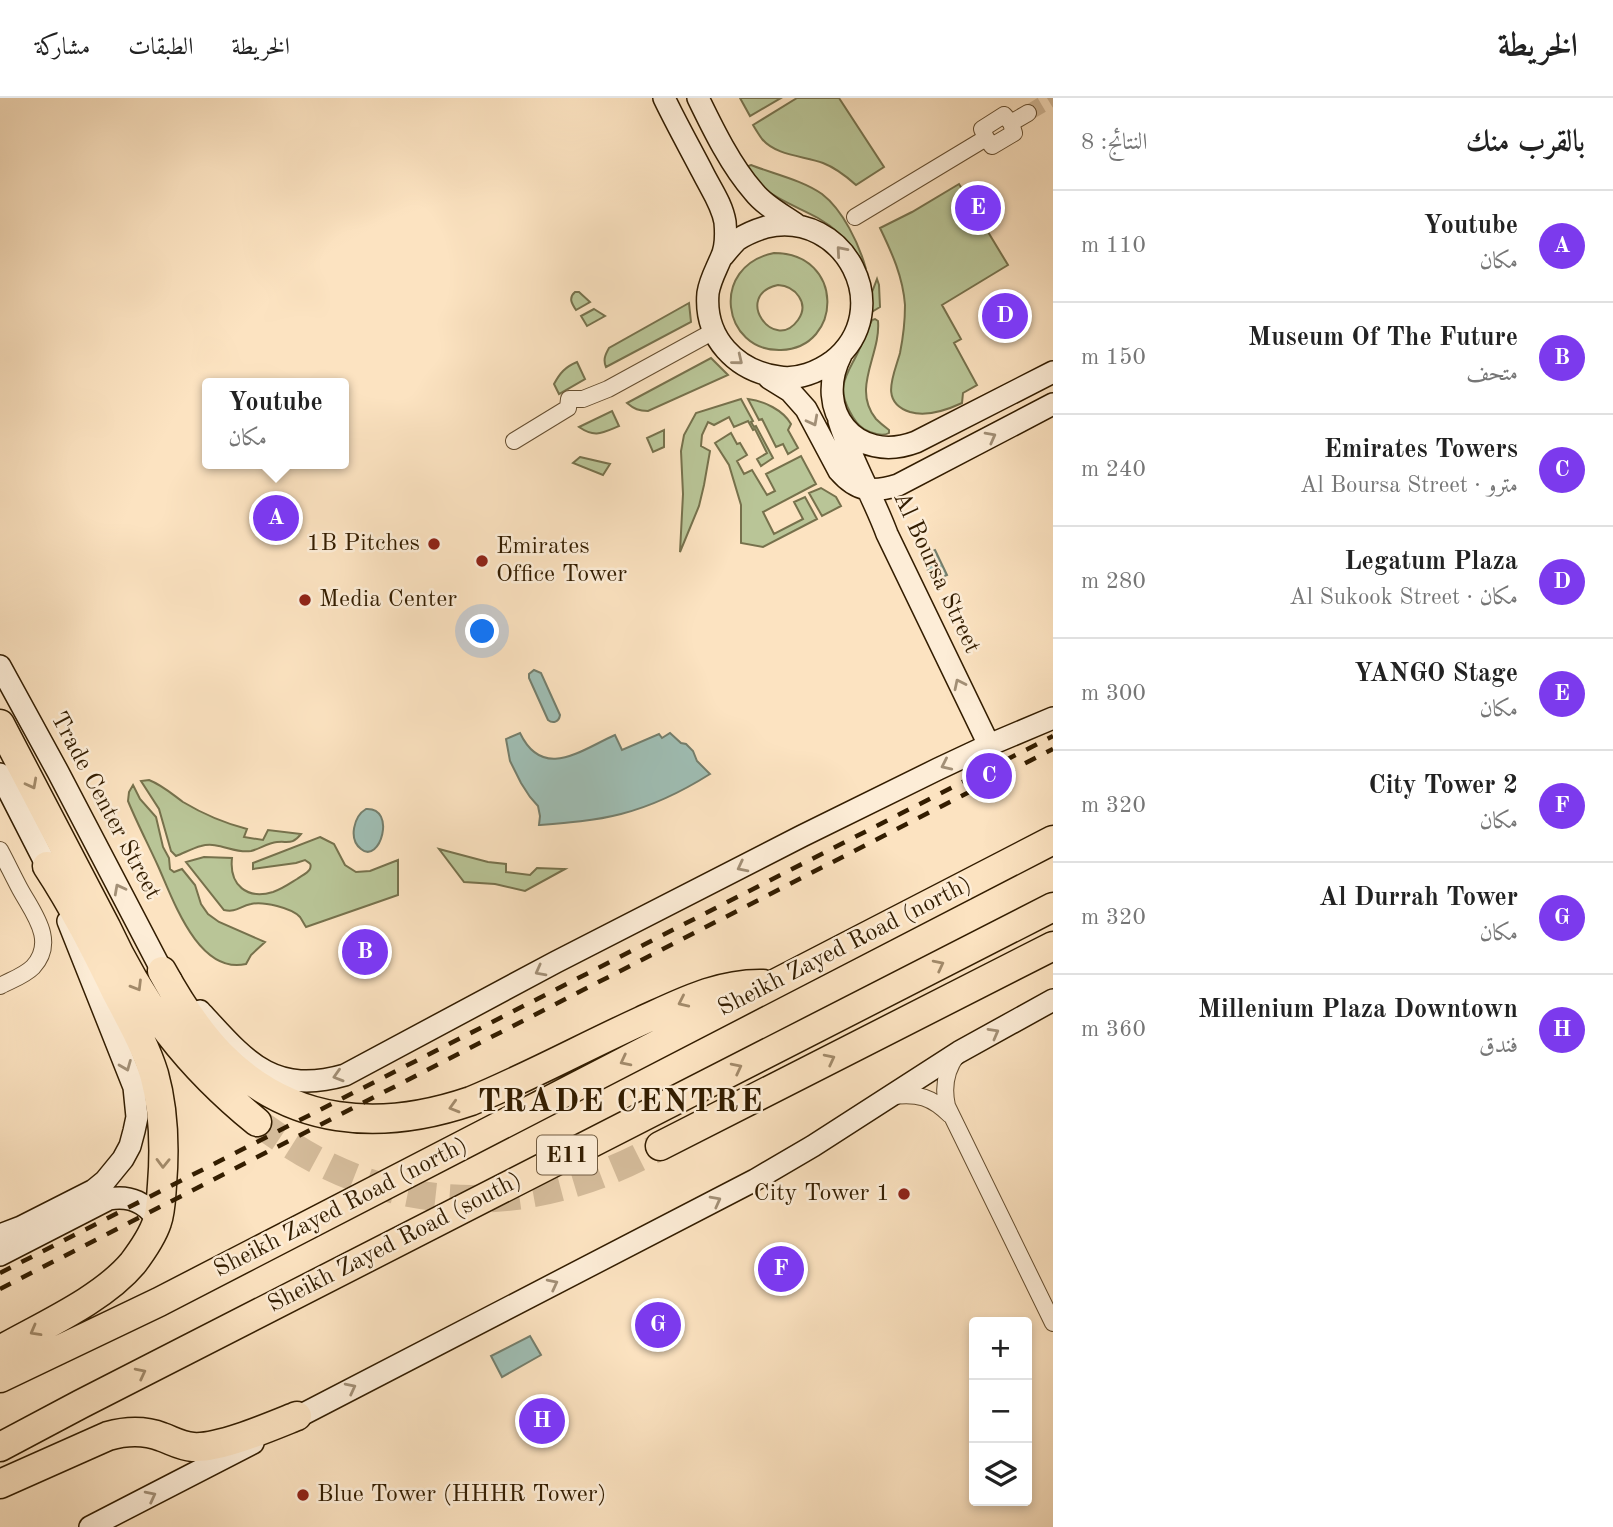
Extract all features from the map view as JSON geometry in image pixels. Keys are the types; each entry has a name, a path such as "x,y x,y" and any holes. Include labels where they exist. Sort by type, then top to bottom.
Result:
{"highway":[{"path":"0,724 106,926 119,956 152,1010 191,1061 257,1122"},
{"name":"Sheikh Zayed Road (north)","path":"0,1378 159,1302 1053,840"},
{"path":"0,1350 84,1303 122,1275 141,1251 158,1221 162,1196 164,1146 161,1107 154,1074 139,1036 92,941 47,866"},
{"name":"Sheikh Zayed Road (south)","path":"0,1447 1053,907"},
{"path":"660,1146 1053,946"},
{"path":"162,971 206,1038 250,1079 284,1100 304,1108 370,1120 414,1117 454,1108 694,997 724,987 773,984"},
{"path":"0,1485 119,1433 142,1432 184,1446 206,1447 297,1416"}],"street":[{"path":"664,98 722,210 726,233 723,256"},
{"path":"698,98 732,161 754,193 799,226"},
{"path":"855,218 986,138 992,146 1014,133 1011,123 1028,113"},
{"path":"764,375 785,378 805,375 824,367 841,355 860,320 860,285 854,268 832,240 799,226 778,225 756,230 738,240 723,256 713,273 708,292 709,312 720,342 736,360 783,386 802,403 839,471 849,481 868,490 898,485 1053,404"},
{"path":"514,441 568,408 569,398 583,399 608,389 714,331"},
{"name":"Al Boursa Street","path":"841,355 836,364 832,395 850,452 989,745"},
{"path":"839,421 850,433 875,447 903,447 916,443 1053,372"},
{"path":"887,534 894,503 909,479"},
{"name":"Trade Center Street","path":"0,666 63,780 162,971 231,1046 250,1062 276,1076 310,1082 337,1077 361,1068 556,962 802,836 989,745 1053,718"},
{"path":"0,774 47,866 134,1087 136,1117 130,1146 105,1181 82,1197 0,1235"},
{"path":"0,850 39,922 44,937 42,953 34,966 0,986"},
{"path":"90,1527 247,1446 297,1416 736,1191 803,1152 959,1052 1053,1000"},
{"path":"959,1052 946,1077 945,1097 950,1115 1053,1323"},
{"path":"889,1096 918,1095 936,1103 950,1115"},
{"path":"0,1255 109,1199 137,1201 149,1209 158,1221"}],"green space":[{"path":"740,98 781,98 750,116"},
{"path":"797,98 839,98 884,167 856,185 828,165 768,145 753,125"},
{"path":"751,165 806,185 830,201 849,228 866,269 846,239 818,218 760,185 746,168"},
{"path":"959,184 1008,265 942,305 961,339 954,343 977,385 963,393 962,403 950,408 923,414 910,412 900,407 892,395 892,379 900,353 905,305 893,256 880,228"},
{"path":"774,253 797,257 814,268 824,283 827,301 825,318 816,334 801,345 781,350 761,347 746,338 736,324 731,307 732,290 739,274 753,261","holes":["778,285 799,296 802,308 798,320 788,329 778,330 769,327 762,319 758,299 765,291"]},
{"path":"877,279 880,307 870,313 866,308"},
{"path":"575,292 579,292 590,302 576,310 571,299"},
{"path":"689,303 691,322 606,367 605,358 609,348"},
{"path":"594,309 605,316 587,326 581,316"},
{"path":"872,320 878,321 878,334 866,383 866,395 876,419 889,430 889,433 883,435 859,426 846,403 843,387 847,373"},
{"path":"711,358 728,375 648,411 642,411 627,403"},
{"path":"577,362 585,379 559,394 554,384 563,371"},
{"path":"741,399 753,421 751,422 756,426 773,458 761,466 757,459 767,453 748,421 734,427 729,417 714,425 708,422 702,435 701,446 710,451 704,485 699,506 680,552 683,494 681,451 684,435 696,413"},
{"path":"748,399 767,404 783,414 791,424 788,430 798,448 788,454 783,444 776,447"},
{"path":"612,411 619,426 594,433 579,427"},
{"path":"664,430 664,447 653,452 647,438"},
{"path":"731,433 747,455 737,461 744,474 752,470 767,495 775,491 766,474 801,456 816,484 763,512 774,534 803,519 794,502 805,497 817,519 763,547 741,543 741,505 729,465 715,443"},
{"path":"580,457 610,464 603,475 573,463"},
{"path":"821,488 836,497 841,506 822,516 809,493"},
{"path":"149,780 198,810 247,829 244,837 263,840 268,830 301,834 293,841 274,843 251,851 208,845 176,856 171,851 159,809 141,781"},
{"path":"133,785 140,799 156,817 170,869 174,872 182,869 195,885 201,904 208,914 219,922 265,942 246,964 229,964 214,958 190,932 171,897 128,801"},
{"path":"320,837 334,844 345,865 356,872 370,871 398,860 398,895 306,927 296,914 270,904 256,903 232,911 224,910 186,862 204,857 232,858 233,876 237,883 248,892 264,894 276,891 308,872 310,864 305,860 253,869 253,863"},
{"path":"439,849 506,864 506,872 530,875 537,868 565,869 525,891 495,884 464,882"}],"water":[{"path":"935,550 947,575 933,581 921,556"},
{"path":"534,670 541,673 560,715 556,722 548,720 529,678 529,674"},
{"path":"520,733 529,747 540,756 551,759 576,754 615,735 622,750 659,734 662,738 670,733 693,751 697,761 710,774 667,797 633,811 590,820 539,825 538,806 521,783 510,761 506,739"},
{"path":"366,809 375,811 381,817 383,825 379,843 368,852 357,845 354,834 358,817"},
{"path":"530,1336 541,1355 502,1377 491,1356"}],"tunnel":[{"path":"1028,113 1053,98"},
{"path":"257,1122 324,1164 366,1181 408,1193 451,1198 494,1198 537,1193 579,1182 660,1146"}],"railway":[{"path":"0,1273 1053,736"},
{"path":"0,1289 1053,749"}],"place":[{"name":"YANGO Stage","path":"978,208"},
{"name":"Legatum Plaza","path":"1005,316"},
{"name":"Youtube","path":"276,518"},
{"name":"1B Pitches","path":"434,544"},
{"name":"Emirates Office Tower","path":"482,561"},
{"name":"Media Center","path":"305,600"},
{"name":"Emirates Towers","path":"989,776"},
{"name":"Museum Of The Future","path":"365,952"},
{"name":"City Tower 1","path":"904,1194"},
{"name":"City Tower 2","path":"781,1269"},
{"name":"Al Durrah Tower","path":"658,1325"},
{"name":"Millenium Plaza Downtown","path":"542,1421"},
{"name":"Blue Tower (HHHR Tower)","path":"303,1495"}],"district":[{"name":"TRADE CENTRE","path":"621,1103"}]}
